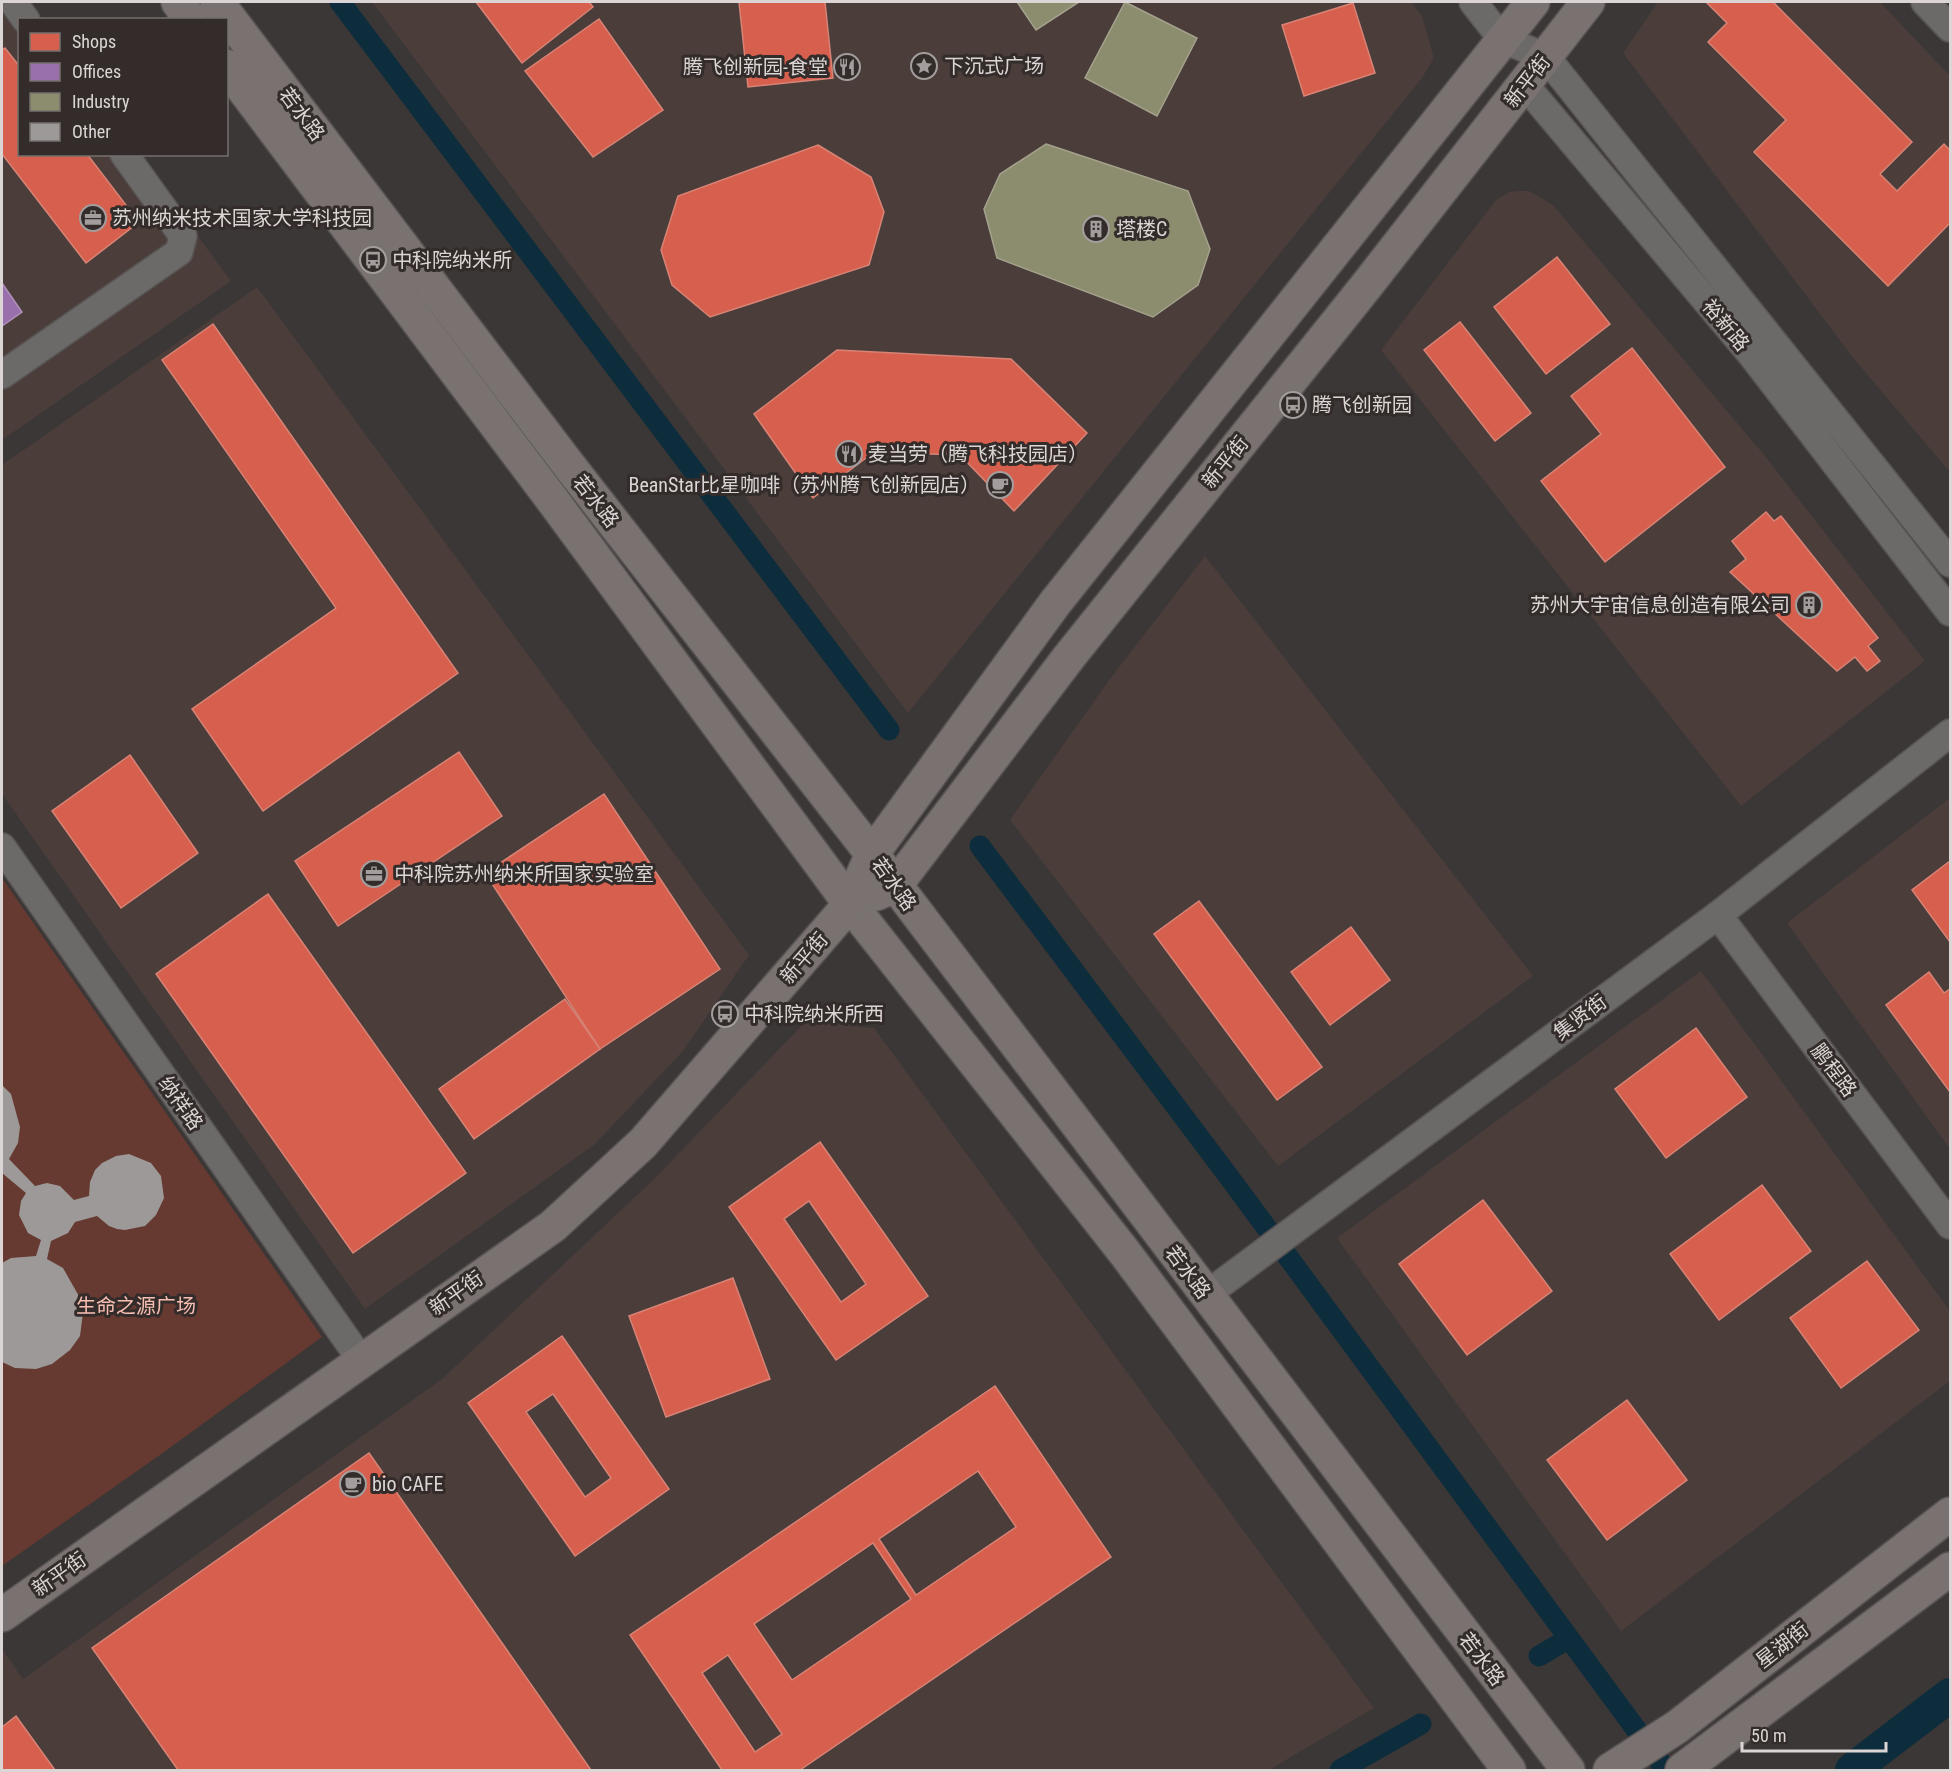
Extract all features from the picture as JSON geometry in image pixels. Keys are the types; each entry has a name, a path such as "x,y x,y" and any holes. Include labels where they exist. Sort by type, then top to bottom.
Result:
{"main road":[{"path":"178,2 190,18"},
{"name":"若水路","path":"217,2 567,463 872,854 1568,1770"},
{"name":"新平街","path":"2,1615 553,1226 643,1143 850,904 872,854 1055,603 1533,2"},
{"name":"新平街","path":"850,904 895,886 1069,657 1359,294 1588,2"},
{"name":"裕新路","path":"1502,39 1524,84"},
{"name":"若水路","path":"228,69 544,488 850,904 1125,1253 1509,1770"},
{"name":"星湖街","path":"1610,1770 1677,1727 1950,1514"},
{"name":"星湖街","path":"1694,1761 1950,1569"}],"street":[{"path":"13,2 25,18"},
{"name":"裕新路","path":"1473,2 1502,39 1546,57 1950,563"},
{"path":"1925,2 1950,28"},
{"name":"裕新路","path":"1524,84 1751,354 1950,612"},
{"path":"2,375 179,252 183,236 125,156"},
{"name":"集贤街","path":"1206,1295 1718,915 1950,733"},
{"name":"纳祥路","path":"2,847 361,1360"},
{"name":"鹏程路","path":"1718,915 1950,1225"}],"shaded area":[{"name":"苏州纳米技术国家大学科技园","path":"2,2 18,18 18,156 139,156 231,281 2,440"},
{"path":"372,2 1411,2 1422,16 1434,58 1422,78 908,713"},
{"path":"1658,2 1880,2 1950,76 1950,472 1854,359 1623,53"},
{"path":"1529,191 1553,205 1765,456 1925,661 1741,806 1381,350 1496,200 1509,192"},
{"name":"中科院苏州纳米所国家实验室","path":"257,287 749,955 683,1051 595,1144 365,1309 2,794 2,465"},
{"path":"1205,556 1533,976 1278,1166 1010,820 1109,680"},
{"path":"1950,798 1950,1149 1787,923"},
{"path":"1701,971 1950,1311 1950,1381 1621,1631 1337,1238"},
{"path":"806,1021 874,1028 1374,1708 1269,1770 2,1770 2,1649 23,1679 442,1379 655,1178"}],"green space":[{"name":"生命之源广场","path":"2,878 322,1337 2,1566"}],"building: Shops":[{"path":"476,2 589,2 593,7 522,63"},
{"path":"739,2 825,2 833,78 748,87"},
{"path":"1708,2 1773,2 1912,142 1880,174 1897,191 1944,144 1950,150 1950,223 1888,286 1754,152 1786,120 1708,42 1727,23"},
{"path":"1353,3 1375,73 1304,96 1282,25"},
{"path":"599,19 663,110 593,157 525,71"},
{"path":"5,48 18,64 18,156 89,156 139,222 86,263 2,154 2,50"},
{"path":"818,145 871,177 884,212 869,265 710,317 672,285 661,250 678,196"},
{"path":"1557,257 1610,324 1546,374 1494,307"},
{"path":"1460,322 1531,413 1495,441 1424,350"},
{"path":"213,324 458,673 263,811 192,709 336,608 162,360"},
{"path":"1632,348 1725,467 1605,562 1541,481 1601,434 1571,396"},
{"path":"837,350 1011,359 1087,433 1014,511 960,455 874,452 813,498 754,414"},
{"name":"苏州大宇宙信息创造有限公司","path":"1766,512 1774,521 1781,516 1878,638 1868,646 1880,661 1867,671 1855,657 1837,671 1730,572 1746,559 1732,541"},
{"path":"459,752 502,816 338,926 295,861"},
{"path":"130,755 198,853 121,908 52,811"},
{"path":"604,794 720,969 600,1049 485,873"},
{"path":"1950,861 1950,942 1912,890"},
{"path":"268,894 466,1173 353,1253 156,974"},
{"path":"1199,901 1322,1067 1277,1100 1154,934"},
{"path":"1351,927 1390,980 1330,1025 1291,972"},
{"path":"1929,972 1944,993 1950,989 1950,1092 1886,1005"},
{"path":"565,999 600,1049 474,1139 439,1089"},
{"path":"1696,1028 1747,1097 1666,1158 1615,1089"},
{"path":"820,1142 928,1296 836,1360 729,1207","holes":["809,1201 866,1284 841,1302 784,1219"]},
{"path":"1762,1185 1811,1251 1719,1320 1670,1254"},
{"path":"1483,1200 1552,1291 1467,1355 1399,1264"},
{"path":"1867,1261 1919,1330 1841,1388 1790,1318"},
{"path":"733,1278 770,1379 666,1417 629,1316"},
{"path":"562,1336 669,1489 575,1556 468,1403","holes":["553,1394 611,1478 585,1497 526,1412"]},
{"path":"995,1386 1111,1557 800,1770 722,1770 630,1635","holes":["978,1471 1016,1527 916,1595 879,1539","873,1543 911,1599 792,1680 754,1624","728,1655 782,1734 755,1752 702,1673"]},
{"path":"1627,1400 1687,1480 1607,1540 1547,1460"},
{"path":"369,1453 591,1770 178,1770 92,1648"},
{"path":"16,1716 55,1770 2,1770 2,1727"}],"building: Offices":[{"path":"2,283 22,312 2,326"}],"building: Industry":[{"path":"1017,2 1079,2 1036,30"},
{"path":"1125,2 1197,38 1157,116 1085,78"},
{"name":"塔楼C","path":"1046,144 1188,191 1210,249 1198,285 1153,317 997,258 984,209 1000,174"}],"building: Other":[{"path":"2,1085 11,1094 20,1127 18,1143 9,1159 35,1186 47,1183 60,1186 74,1200 89,1196 90,1182 95,1170 102,1163 116,1156 129,1154 151,1163 161,1176 164,1198 156,1215 145,1226 125,1230 117,1229 109,1226 97,1216 75,1222 68,1233 51,1241 47,1259 63,1268 84,1305 80,1336 70,1350 52,1364 36,1369 15,1368 2,1362 2,1263 11,1258 36,1256 41,1240 28,1233 19,1215 21,1201 26,1193 2,1173"}],"waterway":[{"path":"340,2 889,730"},
{"path":"980,846 1232,1181 1666,1770"},
{"path":"1539,1656 1568,1639"},
{"path":"1852,1770 1950,1695"},
{"path":"1340,1770 1421,1724"}],"place":[{"name":"下沉式广场","path":"924,66"},
{"name":"腾飞创新园-食堂","path":"847,67"},
{"name":"苏州纳米技术国家大学科技园","path":"93,218"},
{"name":"塔楼C","path":"1096,229"},
{"name":"中科院纳米所","path":"373,260"},
{"name":"腾飞创新园","path":"1293,405"},
{"name":"麦当劳（腾飞科技园店）","path":"849,454"},
{"name":"BeanStar比星咖啡（苏州腾飞创新园店）","path":"1000,485"},
{"name":"苏州大宇宙信息创造有限公司","path":"1809,605"},
{"name":"中科院苏州纳米所国家实验室","path":"374,874"},
{"name":"中科院纳米所西","path":"725,1014"},
{"name":"bio CAFE","path":"353,1484"}]}
